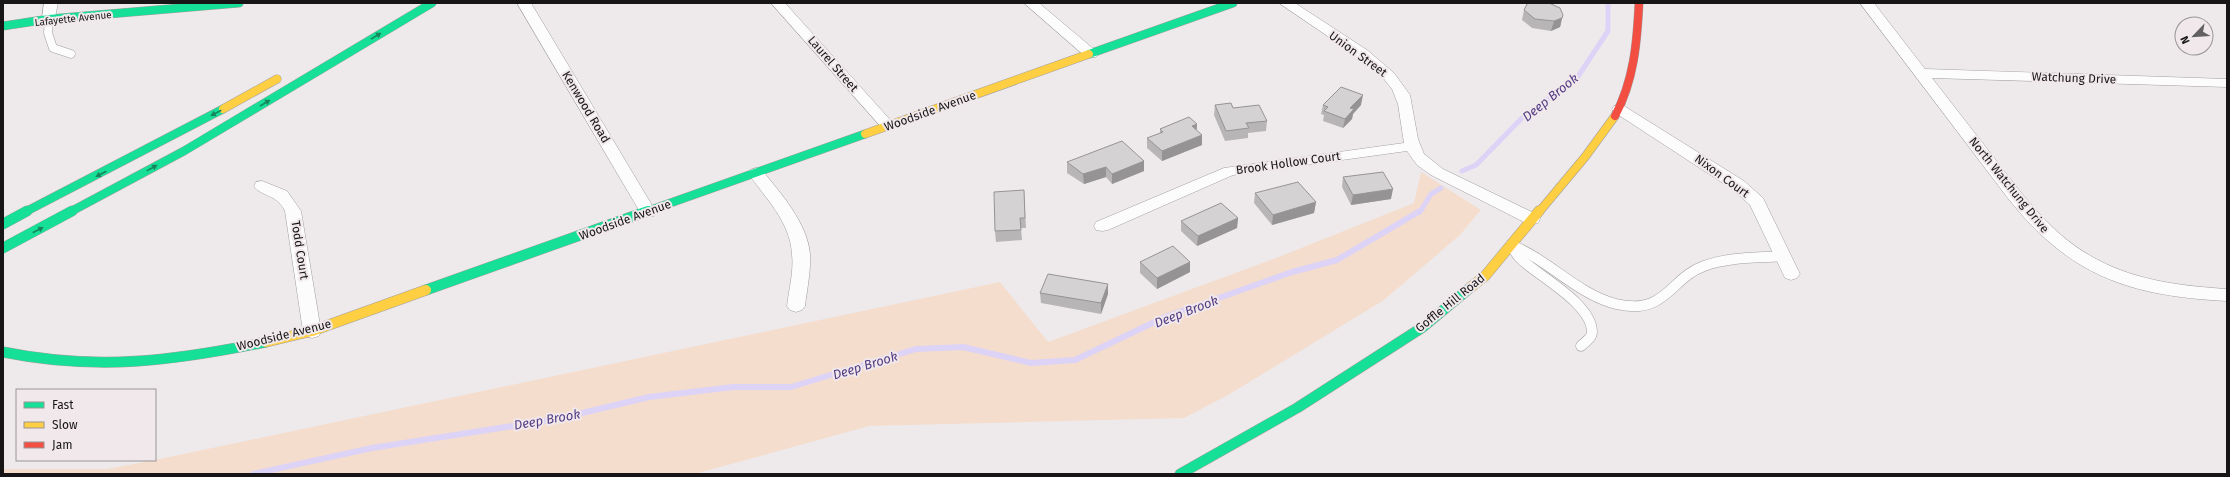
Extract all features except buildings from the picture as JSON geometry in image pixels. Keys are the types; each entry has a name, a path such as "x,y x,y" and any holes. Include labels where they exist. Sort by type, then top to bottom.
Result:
{"main road":[{"name":"Lafayette Avenue","path":"3,26 49,19 239,3"},
{"path":"3,248 184,151 432,3"},
{"name":"Woodside Avenue","path":"3,352 37,359 73,363 150,360 190,356 263,343 312,331 1232,3"},
{"name":"Goffle Hill Road","path":"1180,474 1297,408 1423,327 1485,276 1584,157 1619,109 1631,83 1637,48 1639,3"},
{"path":"3,224 161,142 286,74"}],"street":[{"path":"49,19 51,3"},
{"name":"Kenwood Road","path":"524,3 648,212"},
{"name":"Laurel Street","path":"778,3 888,126"},
{"path":"1031,3 1091,54"},
{"name":"Union Street","path":"1286,3 1370,60 1393,79 1405,98 1413,146 1416,154 1424,163 1437,172 1532,219"},
{"name":"North Watchung Drive","path":"1867,3 2023,205 2042,228 2062,246 2099,268 2141,284 2184,292 2227,295"},
{"name":"Watchung Drive","path":"1921,73 2227,83"},
{"name":"Nixon Court","path":"1619,109 1738,185 1757,202 1791,274"},
{"name":"Brook Hollow Court","path":"1102,226 1230,171 1413,146"},
{"path":"756,173 781,205 797,234 801,266 796,306"},
{"name":"Todd Court","path":"262,186 277,192 288,200 293,211 312,331"}],"lane":[{"path":"49,19 48,33 53,48 71,54"},
{"path":"1511,245 1536,255 1581,289 1602,299 1628,306 1646,304 1667,295 1690,273 1704,266 1735,260 1782,256"},
{"path":"1511,245 1521,259 1557,286 1580,309 1589,321 1592,330 1590,337 1581,346"}],"shaded area":[{"path":"1421,172 1481,210 1460,235 1384,300 1228,395 1184,418 869,426 695,474 3,474 3,469 107,469 156,461 1000,282 1048,342 1276,258 1414,203"}],"waterway":[{"name":"Deep Brook","path":"1462,171 1476,165 1522,118 1577,78 1608,31 1608,3"},
{"name":"Deep Brook","path":"1420,212 1431,194 1441,188"},
{"name":"Deep Brook","path":"253,474 372,448 557,419 649,397 733,387 791,387 916,349 963,347 1031,363 1075,360 1165,317 1292,272 1337,260 1420,211"}],"traffic: fast":[{"path":"3,26 49,19 239,3"},
{"path":"3,248 184,151 432,3"},
{"path":"1089,54 1233,3"},
{"path":"3,224 223,109"},
{"path":"426,290 865,134"},
{"path":"1180,474 1297,408 1423,327 1471,287"},
{"path":"3,352 56,361 113,363 139,362 191,356 266,342"}],"traffic: slow":[{"path":"865,134 1089,54"},
{"path":"223,109 277,79"},
{"path":"1471,287 1485,276 1585,157 1615,116"},
{"path":"266,342 312,331 426,290"}],"traffic: jam":[{"path":"1615,116 1627,89 1634,61 1639,3"}]}
